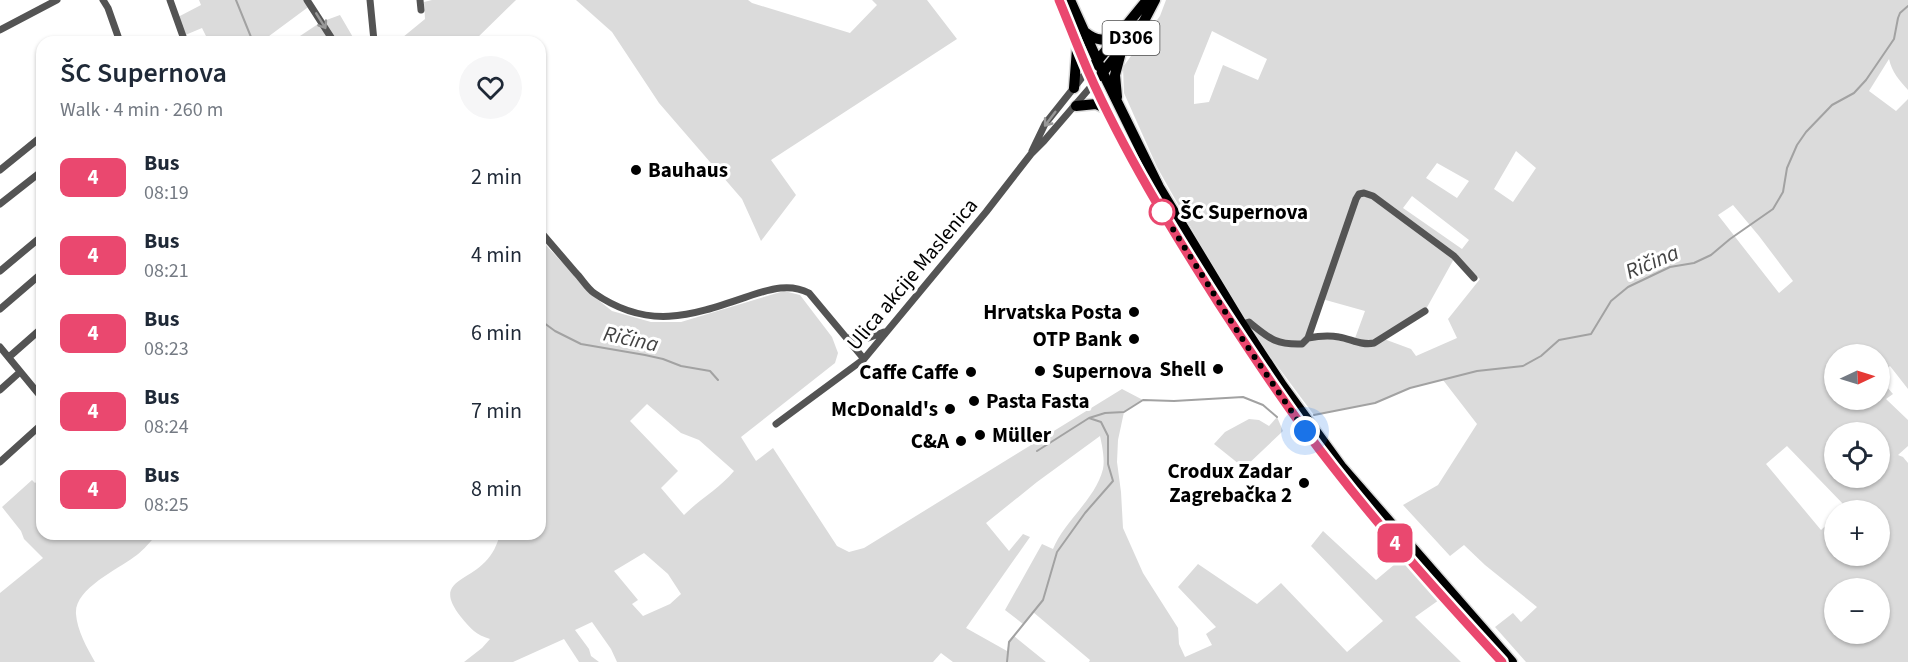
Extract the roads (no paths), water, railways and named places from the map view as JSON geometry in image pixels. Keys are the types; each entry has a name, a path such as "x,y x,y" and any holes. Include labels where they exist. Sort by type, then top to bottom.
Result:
{"main road":[{"path":"1059,0 1094,83 1112,106 1242,324 1282,385 1341,466 1512,662"},
{"path":"1070,0 1103,74 1112,106 1175,235 1292,413 1332,466 1412,564 1502,662"},
{"name":"D306","path":"1097,61 1147,0"},
{"name":"D306","path":"1103,74 1144,21 1155,0"},
{"path":"1084,32 1099,40 1111,39 1119,35"},
{"path":"1074,88 1078,46"},
{"path":"1112,106 1115,75 1122,50"},
{"path":"1088,70 1097,61"},
{"path":"1094,83 1103,74"},
{"path":"1076,106 1096,104 1112,106"}],"street":[{"path":"0,30 57,0"},
{"path":"103,0 118,36"},
{"path":"170,0 183,36"},
{"path":"307,0 330,36"},
{"path":"370,0 374,36"},
{"path":"420,0 421,10"},
{"name":"Ulica akcije Maslenica","path":"1031,154 1045,124 1088,70"},
{"name":"Ulica akcije Maslenica","path":"776,424 864,359 1031,154 1076,106 1094,83"},
{"path":"0,170 36,141"},
{"path":"0,204 36,176"},
{"path":"1242,324 1250,322 1271,340 1286,345 1302,344 1308,338 1359,194 1364,193 1398,214 1420,233 1454,256 1474,278"},
{"path":"546,238 593,292 629,311 650,317 676,316 718,307 769,289 800,288 809,292 864,359"},
{"path":"0,271 36,241"},
{"path":"0,309 36,278"},
{"path":"1308,338 1338,336 1368,345 1374,344 1425,311"},
{"path":"847,338 868,338 886,331"},
{"path":"9,357 36,333"},
{"path":"0,347 36,391"},
{"path":"0,390 20,372"},
{"path":"0,462 36,429"}],"waterway":[{"name":"Ričina","path":"236,0 251,36"},
{"name":"Ričina","path":"1314,415 1375,403 1410,388 1477,371 1523,366 1541,356 1559,340 1591,334 1611,301 1628,287 1670,267 1694,263 1711,255 1773,209 1783,192 1787,168 1797,145 1832,105 1854,93 1866,80 1894,39 1900,13 1908,6"},
{"name":"Ričina","path":"546,324 581,344 645,355 681,366 710,371 718,380"},
{"path":"1037,451 1089,418 1105,413 1124,412 1143,400 1174,401 1243,397 1263,405 1277,417"},
{"path":"1007,662 1009,642 1043,600 1057,552 1085,513 1113,481 1108,464 1108,436 1101,422 1089,418"}],"place":[{"name":"Bauhaus","path":"636,170"},
{"name":"ŠC Supernova","path":"1162,212"},
{"name":"Hrvatska Posta","path":"1134,312"},
{"name":"OTP Bank","path":"1134,339"},
{"name":"Shell","path":"1218,369"},
{"name":"Supernova","path":"1040,371"},
{"name":"Caffe Caffe","path":"971,372"},
{"name":"Pasta Fasta","path":"974,401"},
{"name":"McDonald's","path":"950,409"},
{"name":"Müller","path":"980,435"},
{"name":"C&A","path":"961,441"},
{"name":"Crodux Zadar Zagrebačka 2","path":"1304,483"}]}
